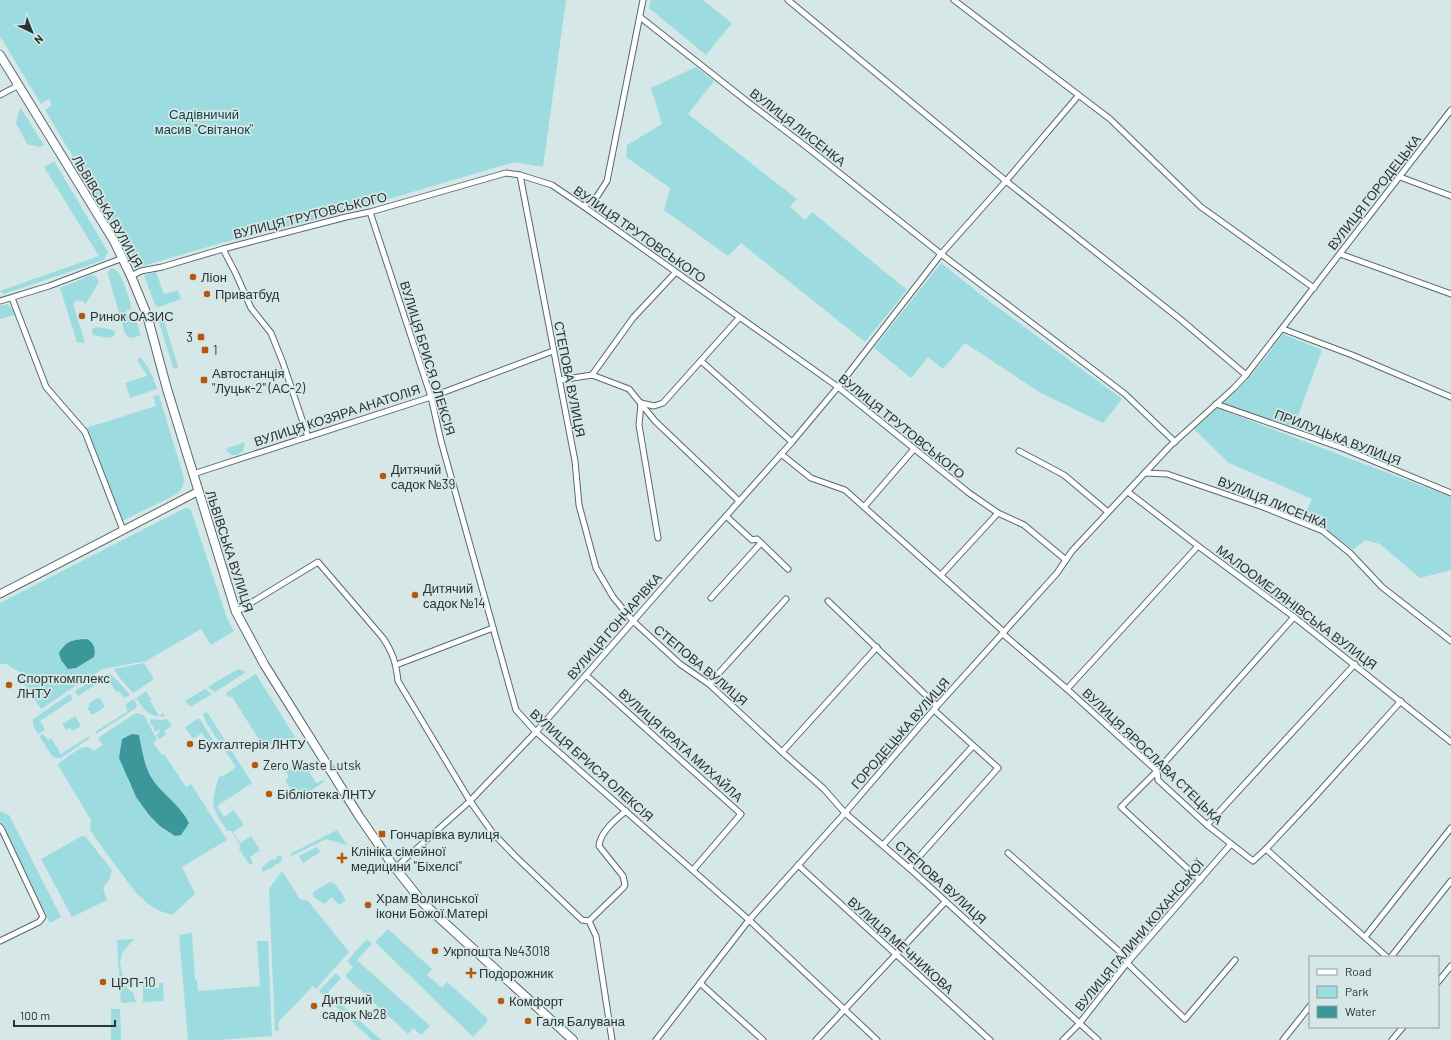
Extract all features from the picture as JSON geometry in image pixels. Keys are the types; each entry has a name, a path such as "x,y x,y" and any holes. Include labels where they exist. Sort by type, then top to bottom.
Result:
{"main road":[{"name":"ЛЬВІВСЬКА ВУЛИЦЯ","path":"0,55 114,241 132,276 146,315 198,491 236,612 264,664 366,827 395,868 423,903 573,1040"},
{"path":"1,591 198,491"}],"street":[{"path":"583,206 596,198 607,180 643,0"},
{"path":"788,0 1006,181 1180,319 1246,375"},
{"path":"954,0 1110,119 1201,207 1314,288"},
{"name":"ВУЛИЦЯ ЛИСЕНКА","path":"640,17 941,254 1125,394 1175,442"},
{"path":"0,95 19,85"},
{"path":"838,387 941,254 1006,181 1078,96"},
{"name":"ВУЛИЦЯ ГОРОДЕЦЬКА","path":"1246,375 1451,110"},
{"name":"ВУЛИЦЯ ТРУТОВСЬКОГО","path":"132,276 141,271 162,267 223,248 370,212 506,173 520,175 552,185 583,206 675,273 838,387 969,493 998,513 1024,525 1066,560"},
{"name":"СТЕПОВА ВУЛИЦЯ","path":"520,175 575,461 578,505 596,568 613,597 633,621 680,664 709,684 824,789 845,813 910,868 945,902 1098,1040"},
{"path":"1400,177 1451,196"},
{"name":"ВУЛИЦЯ БРИСЯ ОЛЕКСІЯ","path":"370,212 431,396 441,441 516,710 536,732 749,920 877,1040"},
{"path":"223,248 251,308 271,333 283,363 308,437"},
{"path":"1340,254 1451,294"},
{"path":"0,301 48,286 123,258"},
{"path":"592,375 633,318 675,273"},
{"path":"12,298 46,388 85,432 123,530"},
{"path":"641,403 654,406 663,403 739,318"},
{"path":"1283,329 1352,355 1449,396 1451,390"},
{"name":"ВУЛИЦЯ КОЗЯРА АНАТОЛІЯ","path":"193,474 431,396 553,351"},
{"path":"701,361 792,442"},
{"path":"560,380 592,375 629,389 655,421 740,501"},
{"name":"ГОРОДЕЦЬКА ВУЛИЦЯ","path":"656,1040 749,920 1057,573 1066,560 1108,512 1169,447 1234,388 1246,375"},
{"name":"ВУЛИЦЯ ГОНЧАРІВКА","path":"395,868 470,801 536,732 792,442 838,387"},
{"path":"641,403 639,424 658,538"},
{"name":"ПРИЛУЦЬКА ВУЛИЦЯ","path":"1216,404 1342,448 1451,493"},
{"path":"864,507 914,449"},
{"path":"1019,451 1064,475 1108,512"},
{"name":"ВУЛИЦЯ ЯРОСЛАВА СТЕЦЬКА","path":"781,454 811,478 844,490 864,507 1157,771 1158,780 1207,825 1253,861 1266,849"},
{"name":"ВУЛИЦЯ ЛИСЕНКА","path":"1146,473 1167,474 1263,507 1323,531 1350,553 1382,587 1451,641"},
{"name":"МАЛООМЕЛЯНІВСЬКА ВУЛИЦЯ","path":"1128,492 1355,664 1451,742"},
{"path":"941,575 998,513"},
{"path":"726,516 752,540 757,539 788,569"},
{"path":"711,598 761,543"},
{"path":"1067,689 1198,546"},
{"path":"236,612 318,562 383,638 391,650 396,665 398,681 470,801 492,832 582,920 590,921"},
{"path":"709,684 786,599"},
{"path":"828,601 877,647 973,746 998,768 910,868"},
{"path":"1200,880 1121,808 1157,771 1294,617"},
{"path":"396,665 493,628"},
{"path":"782,752 877,647"},
{"path":"1207,825 1355,664"},
{"name":"ВУЛИЦЯ КРАТА МИХАЙЛА","path":"586,675 741,814 693,870"},
{"path":"1386,956 1266,849 1400,701"},
{"path":"883,845 973,746"},
{"path":"590,921 623,888 625,884 622,876 599,846 604,833 626,811"},
{"path":"0,827 43,914 42,919 39,922 0,942"},
{"path":"1365,937 1451,828"},
{"name":"ВУЛИЦЯ ГАЛИНИ КОХАНСЬКОЇ","path":"1063,1040 1079,1024 1127,964 1231,844"},
{"path":"1008,853 1120,952 1127,964 1185,1019 1235,960"},
{"name":"ВУЛИЦЯ МЕЧНИКОВА","path":"798,865 990,1040"},
{"path":"1392,956 1451,881"},
{"path":"816,1040 945,902"},
{"path":"590,921 596,936 612,1040"},
{"path":"1439,981 1451,966"},
{"path":"700,983 763,1040"},
{"path":"1283,1040 1309,1007"},
{"path":"1401,1040 1394,1038 1402,1028"}],"green space":[{"name":"Садівничий масив \"Світанок\"","path":"0,0 566,0 543,167 514,162 341,213 225,242 139,267 45,110 52,105 49,99 41,104 0,36"},
{"path":"651,0 703,0 732,23 706,55 649,8"},
{"path":"696,67 714,81 688,114 797,199 790,207 805,220 812,212 907,290 865,342 741,243 728,256 664,210 670,188 626,157 627,145 662,124 651,88"},
{"path":"20,107 44,145 39,147 27,144 16,123"},
{"path":"54,161 108,252 104,260 4,294 0,291 99,256 44,167"},
{"path":"941,263 985,298 1122,399 1103,423 1039,392 965,343 943,369 928,357 911,378 874,348"},
{"path":"112,268 119,274 127,292 132,309 126,311 130,323 136,321 141,335 133,338 128,337 125,333 108,275 109,270"},
{"path":"156,272 164,294 178,290 181,299 159,307 155,305 144,275"},
{"path":"91,275 96,276 99,282 85,305 83,301 79,302 79,300 75,301 73,304 85,343 77,342 60,288"},
{"path":"7,304 13,310 15,315 0,319 0,306"},
{"path":"159,317 163,318 178,366 177,369 173,367 158,319"},
{"path":"97,327 114,330 115,335 110,338 93,335 92,329"},
{"path":"1283,334 1322,350 1294,427 1222,403 1247,379"},
{"path":"140,357 146,364 157,389 130,398 125,383 147,376 137,359"},
{"path":"159,395 184,478 183,485 175,495 122,521 86,428 156,406 153,396"},
{"path":"1217,408 1451,497 1451,570 1420,578 1380,544 1365,540 1353,550 1326,529 1304,517 1312,499 1229,463 1194,429"},
{"path":"245,442 243,451 237,455 231,455 225,449"},
{"path":"185,508 189,508 191,510 227,618 234,631 211,645 201,629 146,661 102,669 86,680 31,676 23,674 6,664 0,664 0,603"},
{"path":"144,663 154,679 133,693 114,669"},
{"path":"238,669 246,672 215,692 208,687"},
{"path":"110,674 130,695 124,698 119,691 117,693 107,678"},
{"path":"256,674 296,739 291,742 292,745 289,747 284,739 279,742 276,737 272,739 274,742 269,745 266,741 262,744 232,697 227,696 226,693"},
{"path":"97,677 100,679 105,679 78,696 75,691"},
{"path":"20,678 58,681 83,681 41,709"},
{"path":"205,689 212,694 192,706 185,701"},
{"path":"146,691 159,716 151,714 136,698"},
{"path":"70,694 73,699 40,721 45,730 38,734 33,725 33,719"},
{"path":"97,698 100,698 105,707 92,715 87,708 90,706 88,704"},
{"path":"134,699 137,705 136,708 96,734 95,732 128,711 125,705"},
{"path":"207,712 252,783 217,806 224,817 234,810 244,825 233,832 240,843 251,836 260,850 250,857 253,863 250,865 239,849 240,845 231,831 227,831 215,810 213,800 219,777 225,775 236,767 206,722 203,714"},
{"path":"136,713 144,715 157,740 153,743 162,755 164,754 186,787 191,784 227,840 182,867 195,894 172,915 160,911 148,904 136,893 96,839 90,829 91,820 58,765 67,757 84,747 91,748 93,751 103,745 98,738","holes":["139,735 145,762 151,777 160,789 181,810 189,823 149,815 136,797 128,781"]},
{"path":"75,716 81,726 72,731 70,728 66,730 62,724"},
{"path":"199,718 213,740 208,743 202,733 193,739 185,727"},
{"path":"150,719 167,719 172,726 164,731 166,735 159,739 156,735 160,731 159,729 155,732 153,726 150,724"},
{"path":"43,734 48,740 51,738 61,754 89,736 90,738 61,758 56,758 52,756 39,736"},
{"path":"302,761 316,783 323,780 324,782 297,799 285,780 289,777 286,772 291,769 292,771 296,769 297,771 302,768 299,763"},
{"path":"0,810 1,812 9,815 61,917 50,923 3,825 0,824"},
{"path":"337,830 347,845 326,839 291,856 290,854"},
{"path":"85,836 112,870 109,880 103,888 107,900 72,917 41,859 80,837"},
{"path":"317,847 320,852 303,863 299,856"},
{"path":"281,855 282,859 280,863 262,872 262,867 272,859 275,860 277,856"},
{"path":"282,871 300,899 308,901 349,952 316,989 313,986 280,1020 278,1024 279,1030 275,1031 269,889"},
{"path":"330,882 336,885 346,900 339,905 332,897 324,904 313,897 313,892"},
{"path":"388,929 432,969 427,975 442,988 447,982 487,1018 487,1022 473,1037 375,942"},
{"path":"192,933 195,980 197,980 198,991 260,986 257,941 268,941 272,1036 218,1040 188,1040 179,935"},
{"path":"134,939 122,953 120,962 123,980 127,988 133,993 136,1002 121,1003 117,940"},
{"path":"367,939 372,944 357,960 430,1026 421,1035 413,1028 408,1034 345,976 353,967 347,961"},
{"path":"336,973 341,978 328,992 381,1040 372,1040 319,991"},
{"path":"156,983 156,988 159,988 159,983 163,983 164,1001 143,1002 143,985"},
{"path":"111,1009 120,1009 121,1040 111,1040"}],"water":[{"path":"87,639 94,646 94,657 76,668 68,669 61,660 59,653 68,643"},
{"path":"132,734 139,735 145,762 151,777 160,789 181,810 189,823 181,835 175,836 160,826 149,815 136,797 119,758 122,739"}],"place":[{"name":"Ліон","path":"193,277"},
{"name":"Приватбуд","path":"207,294"},
{"name":"Ринок ОАЗИС","path":"82,316"},
{"name":"3","path":"201,337"},
{"name":"1","path":"205,350"},
{"name":"Автостанція \"Луцьк-2\" (АС-2)","path":"204,380"},
{"name":"Дитячий садок №39","path":"383,476"},
{"name":"Дитячий садок №14","path":"415,595"},
{"name":"Спорткомплекс ЛНТУ","path":"9,685"},
{"name":"Бухгалтерія ЛНТУ","path":"190,744"},
{"name":"Zero Waste Lutsk","path":"255,765"},
{"name":"Бібліотека ЛНТУ","path":"269,794"},
{"name":"Гончарівка вулиця","path":"382,834"},
{"name":"Клініка сімейної медицини \"Біхелсі\"","path":"342,858"},
{"name":"Храм Волинської ікони Божої Матері","path":"368,905"},
{"name":"Укрпошта №43018","path":"435,951"},
{"name":"Подорожник","path":"471,973"},
{"name":"ЦРП-10","path":"103,982"},
{"name":"Комфорт","path":"501,1001"},
{"name":"Дитячий садок №28","path":"314,1006"},
{"name":"Галя Балувана","path":"528,1021"}]}
